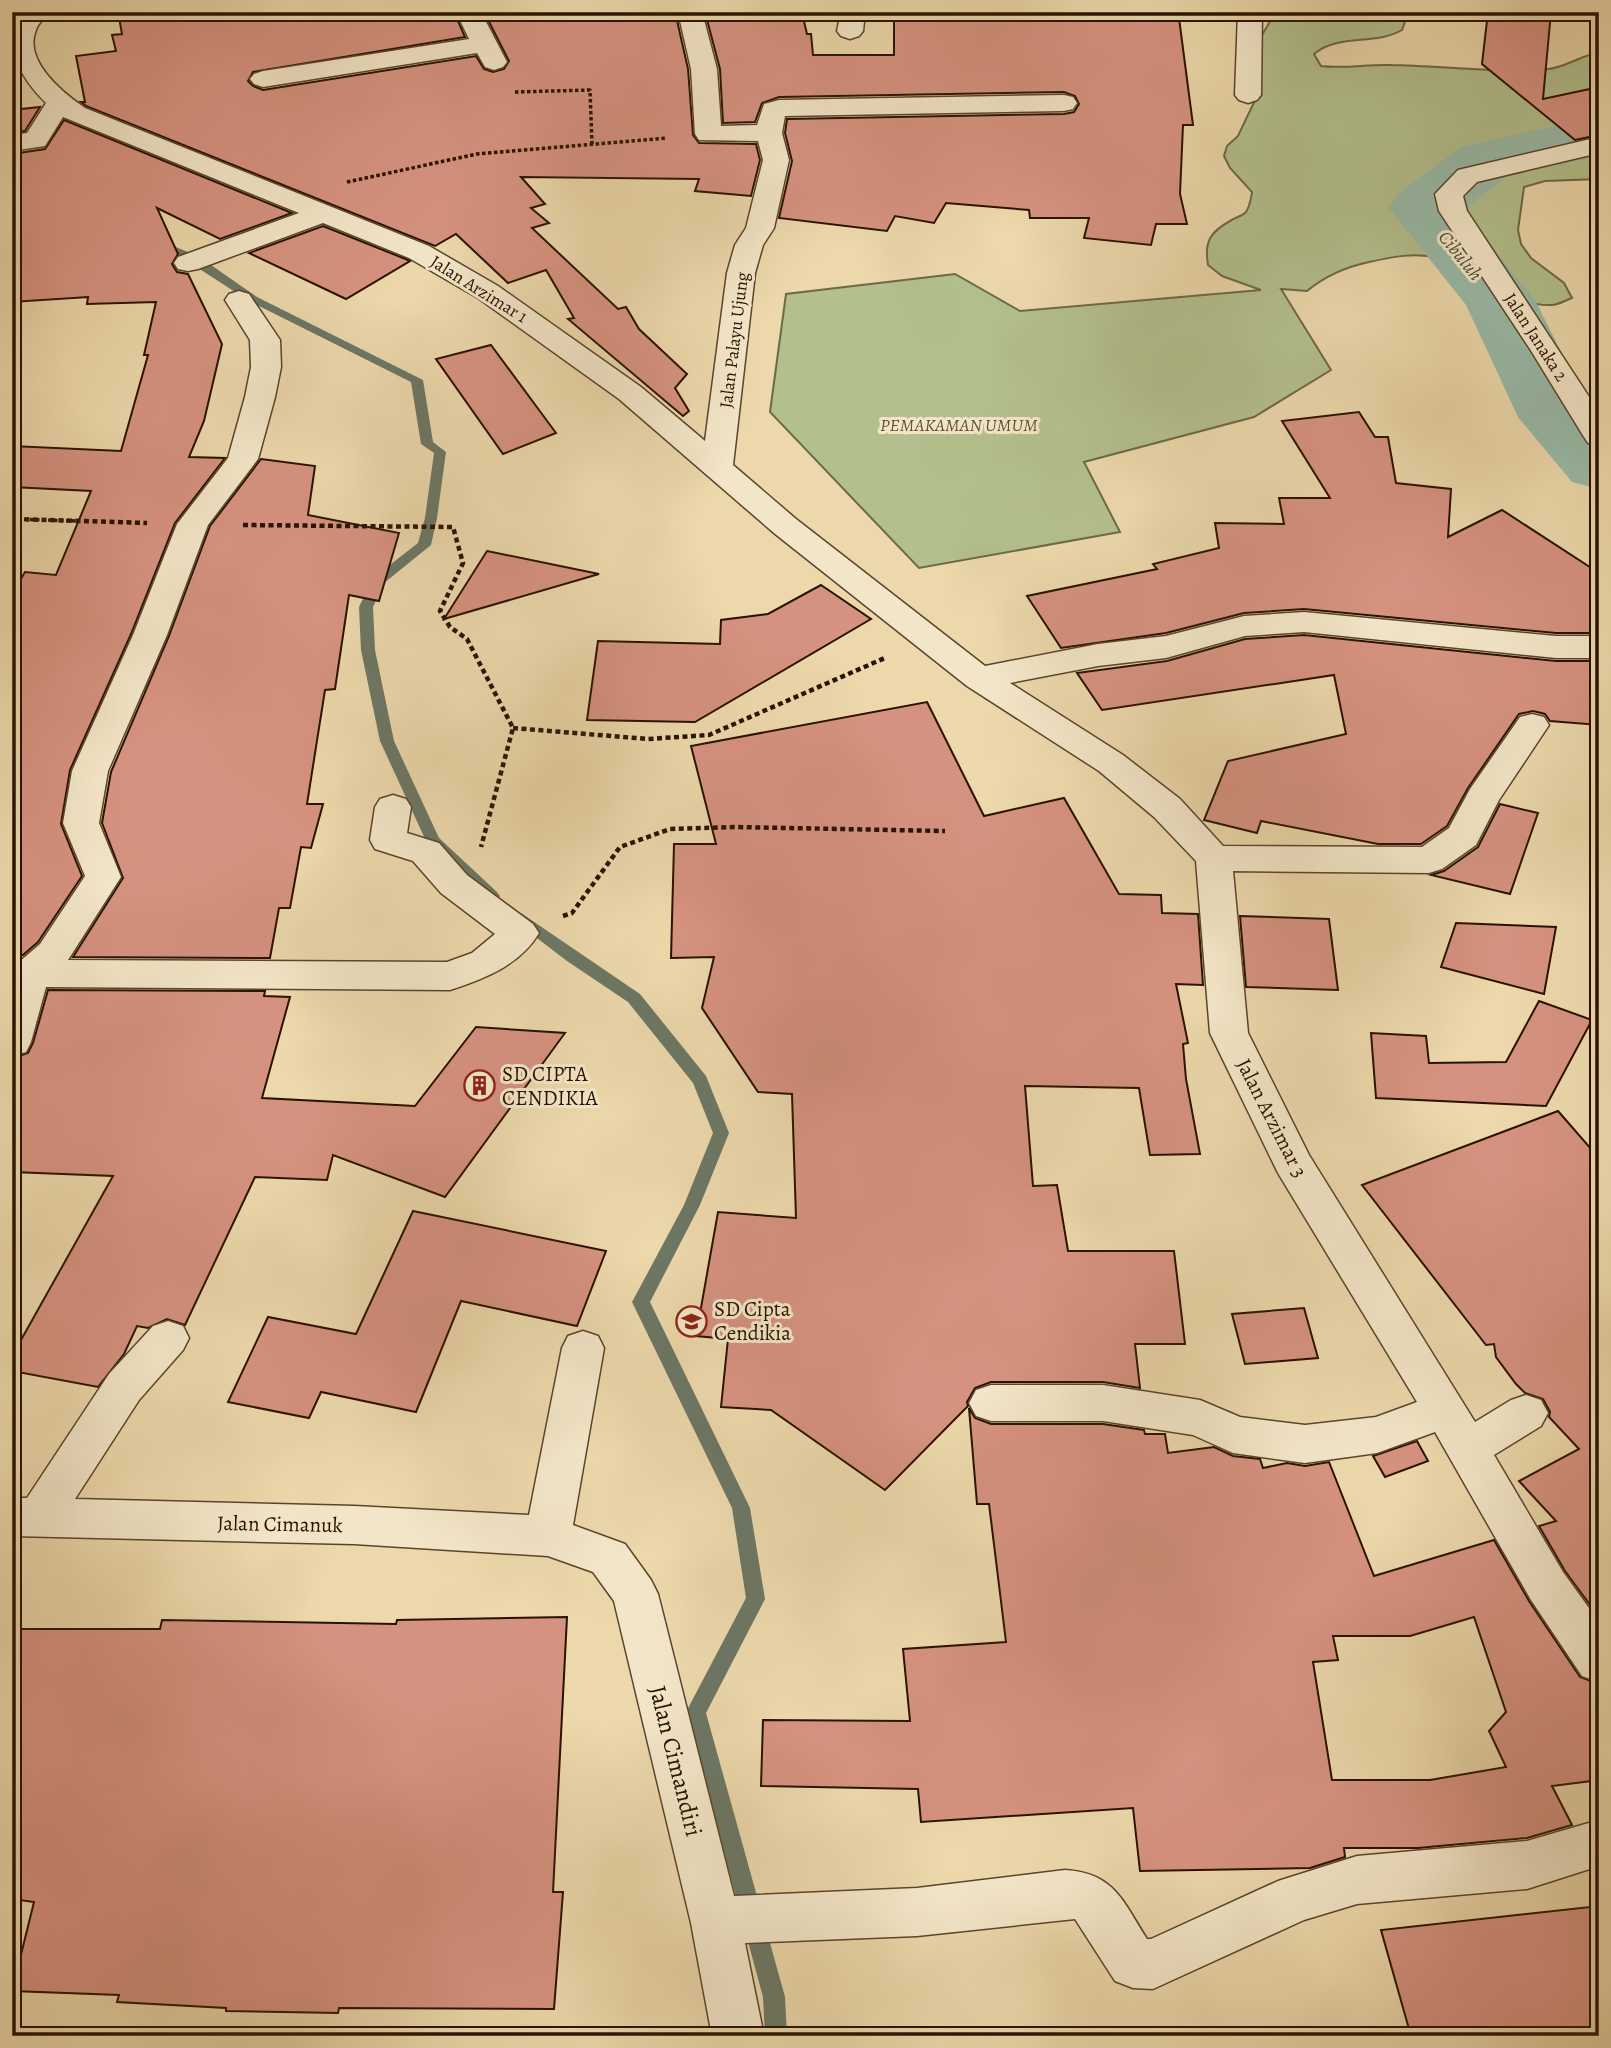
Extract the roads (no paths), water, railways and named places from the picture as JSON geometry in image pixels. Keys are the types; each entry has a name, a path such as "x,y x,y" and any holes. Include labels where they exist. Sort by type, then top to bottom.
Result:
{"street":[{"name":"Jalan Arzimar 1","path":"37,12 23,30 22,49 38,80 59,103 76,114 419,252 488,292 629,393 717,468 979,678"},
{"path":"263,79 490,53 468,12"},
{"path":"690,12 704,69 708,134 769,133 773,110 779,108 1064,103"},
{"path":"1248,95 1250,12"},
{"path":"12,143 36,140 59,103"},
{"name":"Jalan Palayu Ujung","path":"717,468 741,274 749,245 760,228 776,160 769,133"},
{"name":"Jalan Janaka 2","path":"1599,145 1468,176 1449,194 1453,211 1545,349 1599,437"},
{"path":"188,263 325,213"},
{"path":"12,1042 31,973 53,953 103,877 81,823 90,771 150,635 193,524 243,459 266,367 265,340 239,300"},
{"path":"979,678 1098,655 1166,647 1244,626 1304,622 1556,647 1599,647"},
{"path":"979,678 1111,763 1167,808 1214,858 1429,860 1463,836 1483,797 1532,725"},
{"path":"31,973 450,976 485,963 520,933 454,884 426,852 388,840 393,807"},
{"name":"Jalan Arzimar 3","path":"1214,858 1229,1033 1292,1162 1445,1410 1547,1586 1599,1661"},
{"path":"26,1517 124,1387 169,1338"},
{"path":"548,1536 583,1348"},
{"path":"990,1403 1103,1403 1200,1418 1234,1435 1305,1444 1377,1435 1445,1410"},
{"path":"1467,1449 1525,1412"},
{"name":"Jalan Cimanuk","path":"26,1517 354,1525 548,1536"},
{"name":"Jalan Cimandiri","path":"548,1536 609,1558 635,1594 729,1921 738,2036"},
{"path":"729,1921 917,1912 1065,1894 1082,1895 1094,1902 1133,1963 1153,1964 1296,1898 1357,1880 1527,1865 1599,1843"}],"waterway":[{"name":"Cibuluh","path":"1599,136 1485,161 1423,208 1499,300 1556,417 1599,466"},
{"path":"155,246 169,248 194,259 253,299 417,380 427,444 440,452 431,518 424,545 378,581 366,607 368,650 387,741 433,841 492,896"},
{"path":"12,251 39,249"},
{"path":"521,918 572,957 634,998 700,1080 721,1133 692,1205 641,1302 741,1508 756,1599 696,1712 774,1997 776,2036"}],"place":[{"name":"SD CIPTA CENDIKIA","path":"479,1086"},
{"name":"SD Cipta Cendikia","path":"691,1321"}],"park label":[{"name":"PEMAKAMAN UMUM","path":"959,425"}]}
